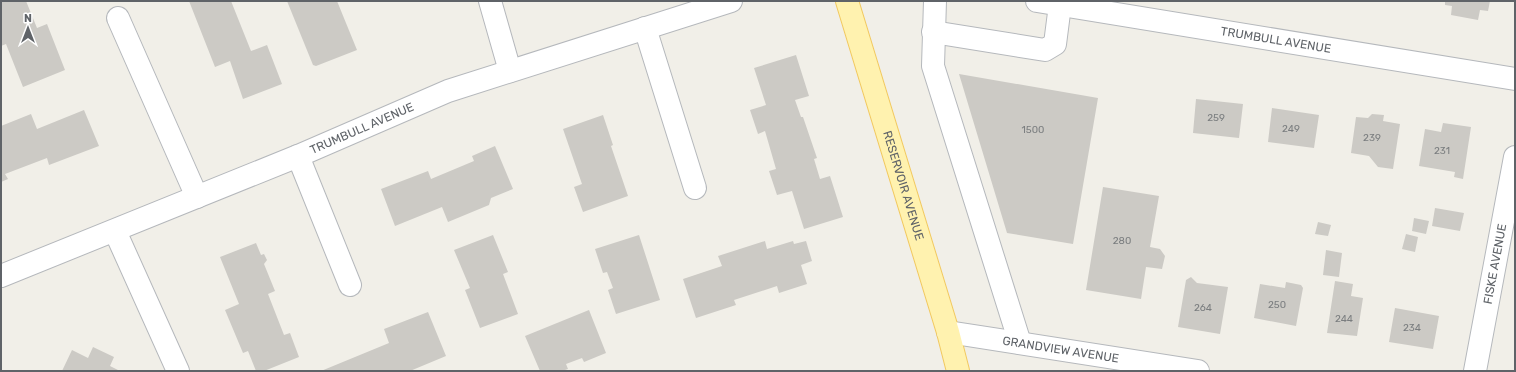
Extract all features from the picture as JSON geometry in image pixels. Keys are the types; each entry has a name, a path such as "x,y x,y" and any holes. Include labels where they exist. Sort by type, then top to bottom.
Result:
{"main road":[{"name":"RESERVOIR AVENUE","path":"847,1 948,332 958,371"}],"street":[{"path":"490,1 510,71"},
{"name":"TRUMBULL AVENUE","path":"1,276 298,156 448,91 731,1"},
{"path":"935,1 932,66 1020,343"},
{"name":"TRUMBULL AVENUE","path":"1037,1 1515,79"},
{"path":"933,32 1045,50 1055,44 1060,5"},
{"path":"118,18 197,197"},
{"path":"645,28 695,188"},
{"path":"298,156 350,284"},
{"name":"FISKE AVENUE","path":"1474,371 1515,157"},
{"path":"115,231 178,371"},
{"name":"GRANDVIEW AVENUE","path":"948,332 1198,371"}],"building":[{"path":"1,1 26,1 37,28 47,24 65,70 23,87 6,44 1,46"},
{"path":"189,1 231,1 251,51 267,45 282,84 243,99 230,61 215,67"},
{"path":"287,1 337,1 357,50 316,66 313,65"},
{"path":"1445,1 1490,1 1488,11 1480,10 1478,20 1451,15 1452,6 1445,5"},
{"path":"796,55 809,96 795,100 801,117 803,117 817,158 814,159 820,179 830,176 843,217 804,229 792,191 777,195 769,171 776,169 765,131 758,134 750,110 766,105 754,68"},
{"path":"959,74 1098,98 1073,244 1007,233"},
{"path":"1196,99 1243,104 1239,138 1193,133"},
{"path":"1272,108 1319,115 1314,148 1268,142"},
{"path":"84,110 99,146 49,165 47,158 5,174 8,179 1,182 1,126 31,114 37,129"},
{"path":"1372,114 1384,115 1383,121 1400,124 1393,169 1378,167 1369,156 1351,153 1356,117 1368,118"},
{"path":"603,115 613,145 611,146 628,196 583,212 574,187 582,184 563,129"},
{"path":"1443,123 1471,127 1463,179 1454,177 1455,172 1419,166 1425,129 1441,132"},
{"path":"495,146 513,189 491,198 489,205 448,222 442,207 395,226 381,189 428,171 431,179 474,161 472,156"},
{"path":"1103,187 1159,196 1150,247 1160,249 1165,256 1162,269 1146,267 1141,299 1086,290"},
{"path":"1435,208 1464,213 1460,231 1432,226"},
{"path":"1414,218 1429,221 1426,234 1412,231"},
{"path":"1318,222 1331,225 1328,236 1315,234"},
{"path":"1406,234 1418,237 1415,252 1402,249"},
{"path":"493,235 508,272 503,274 518,314 480,328 465,290 470,288 454,250"},
{"path":"639,235 660,300 616,314 608,290 613,288 607,272 603,273 595,249"},
{"path":"765,241 767,249 793,241 794,244 806,241 812,261 801,265 807,284 779,293 777,286 734,300 736,305 696,318 683,279 722,266 718,256"},
{"path":"256,243 261,255 264,254 267,260 264,264 275,291 268,294 284,335 290,333 299,357 264,371 256,371 248,351 243,353 225,310 239,304 220,257"},
{"path":"1326,250 1342,253 1339,277 1323,275"},
{"path":"1191,277 1197,283 1228,287 1220,334 1178,327 1186,280"},
{"path":"1335,281 1353,284 1351,296 1363,298 1357,336 1327,333"},
{"path":"1286,282 1301,285 1303,288 1296,326 1254,318 1260,284 1285,288"},
{"path":"1395,308 1439,316 1433,349 1389,342"},
{"path":"589,310 606,353 584,362 582,358 566,364 568,369 562,371 540,371 525,336"},
{"path":"428,312 446,356 410,371 321,371 389,343 384,329"},
{"path":"93,347 114,357 110,366 120,371 62,371 72,350 88,358"}]}
